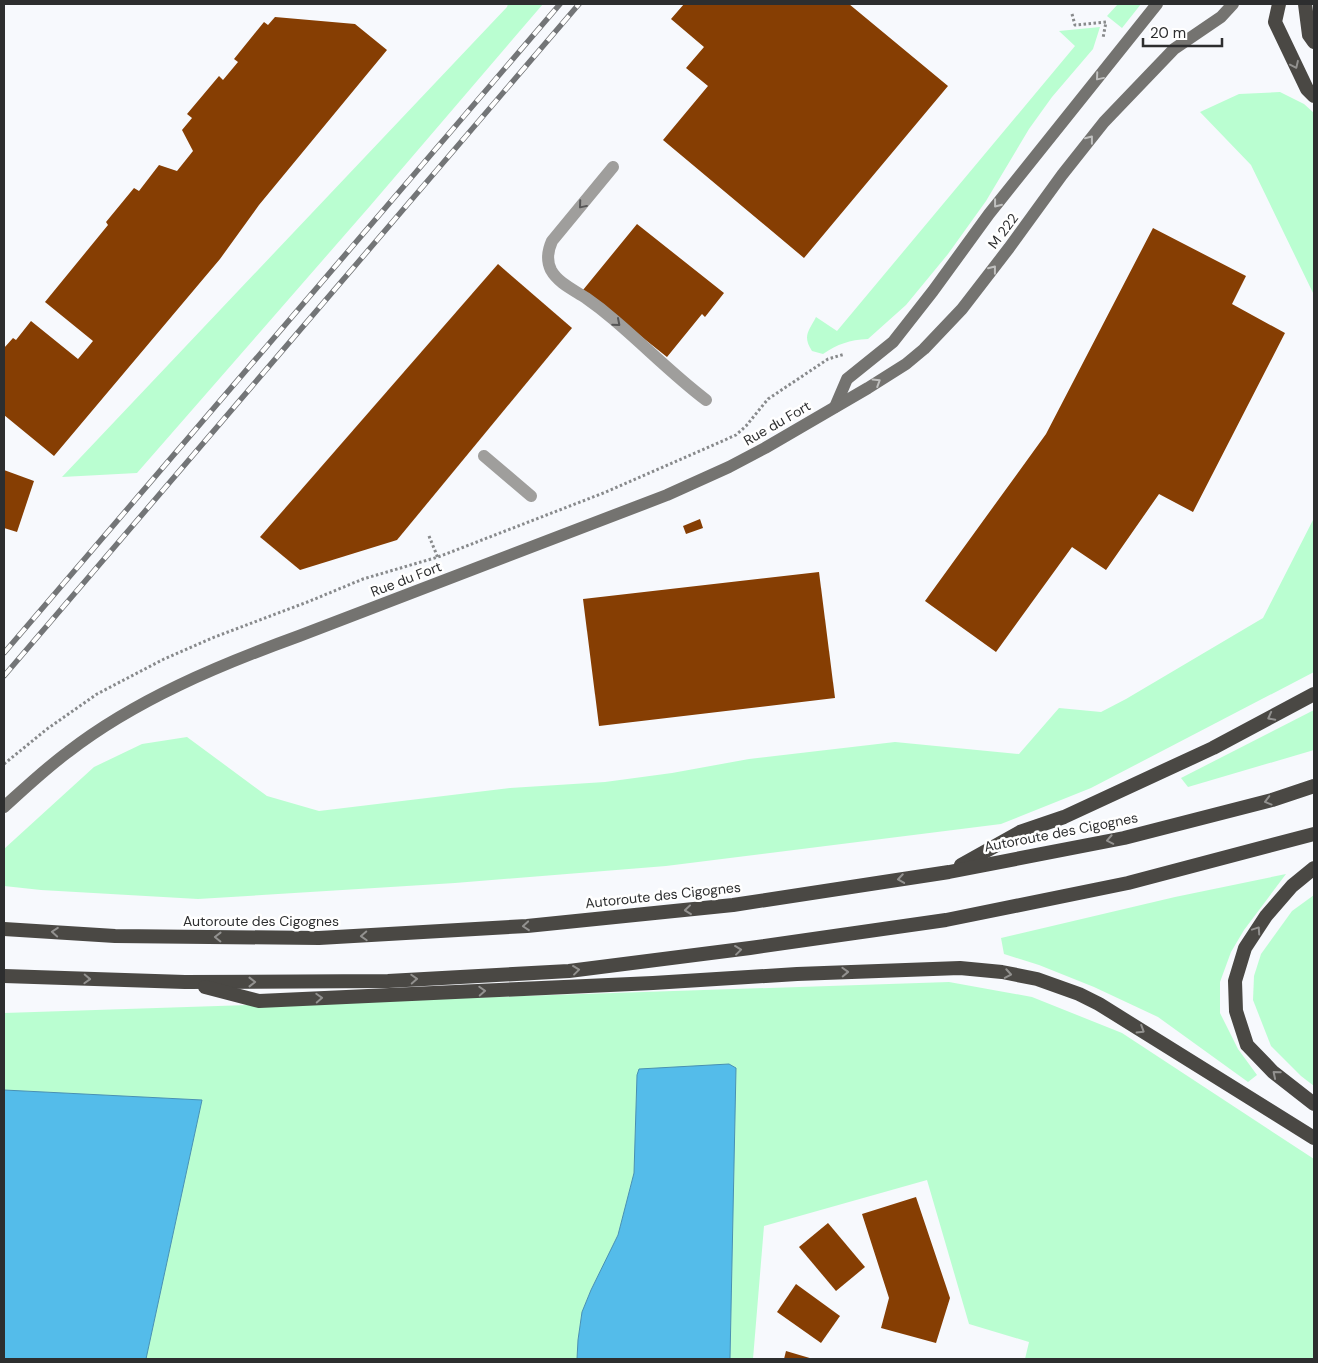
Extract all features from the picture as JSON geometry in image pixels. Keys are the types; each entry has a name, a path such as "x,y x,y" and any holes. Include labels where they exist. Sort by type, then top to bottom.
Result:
{"highway":[{"path":"1279,4 1275,22 1307,89 1314,96"},
{"path":"1304,4 1309,35 1314,42"},
{"path":"949,872 1020,832 1064,818 1213,748 1314,694"},
{"name":"Autoroute des Cigognes","path":"4,929 115,936 319,938 507,928 732,905 949,872 1124,838 1272,800 1314,786"},
{"path":"4,976 185,982 388,981 569,971 946,920 1128,883 1314,834"},
{"path":"1314,868 1292,886 1266,916 1245,948 1234,981 1236,1011 1247,1045 1273,1072 1314,1104"},
{"path":"185,982 260,1001 806,974 960,968 1002,972 1037,980 1079,994 1099,1004 1314,1138"}],"main road":[{"name":"M 222","path":"835,407 847,378 893,342 989,214 1157,4"},
{"name":"M 222","path":"835,407 906,364 930,342 962,308 986,278 1062,175 1104,122 1174,49 1221,17 1233,4"},
{"name":"Rue du Fort","path":"4,807 68,752 156,697 203,674 249,654 667,495 729,467 835,407"}],"lane":[{"path":"613,167 552,240 548,250 551,270 560,282 587,299 613,319 680,380 706,400"},
{"path":"484,456 531,496"}],"path":[{"path":"1072,14 1075,24 1106,22 1102,45"},
{"path":"429,536 438,557 606,492 736,435 768,399 828,360"}],"green space":[{"path":"508,4 543,4 137,473 62,477 507,7"},
{"path":"1118,4 1141,4 1122,28 1107,16"},
{"path":"1100,27 1093,49 1052,97 1029,129 986,201 948,254 906,305 868,339 844,343 823,354 812,351 807,337 816,317 837,331 1075,46 1059,31"},
{"path":"1280,92 1304,104 1314,113 1314,295 1251,165 1200,112 1239,94"},
{"path":"1314,518 1314,672 1091,788 1001,824 666,866 455,883 198,899 41,890 4,886 4,849 94,767 142,744 187,737 267,796 319,811 510,788 605,782 672,773 749,759 895,742 1019,754 1059,708 1101,712 1263,618"},
{"path":"1314,710 1314,750 1188,787 1181,778"},
{"path":"1286,874 1244,930 1231,952 1220,982 1220,1013 1238,1049 1257,1075 1248,1082 1158,1017 1094,987 1039,965 1004,954 1001,938 1175,897"},
{"path":"1314,895 1314,1086 1301,1076 1271,1046 1253,1000 1254,976 1261,954 1292,911"},
{"path":"949,982 1032,997 1122,1033 1314,1159 1314,1359 1025,1359 1029,1342 969,1324 927,1180 764,1226 753,1359 730,1359 736,1068 729,1064 637,1075 634,1173 618,1235 582,1312 577,1359 146,1359 202,1100 4,1090 4,1013"}],"water":[{"path":"729,1064 736,1068 730,1359 577,1359 582,1312 618,1235 634,1173 637,1075 639,1069"},
{"path":"4,1090 202,1100 146,1359 4,1359"}],"building":[{"path":"684,4 849,4 948,86 804,258 663,140 708,86 686,68 704,47 671,19"},
{"path":"275,17 355,24 387,50 259,205 220,259 54,456 4,415 4,348 13,338 16,340 31,321 78,359 93,341 45,302 108,225 106,222 134,188 139,191 159,165 177,171 193,151 182,130 192,118 187,114 219,76 223,80 238,62 234,59 264,22 268,25"},
{"path":"637,224 724,293 705,317 702,314 667,357 583,290"},
{"path":"1153,228 1246,276 1232,304 1285,333 1193,512 1159,494 1106,570 1072,547 996,652 925,601 1046,434"},
{"path":"498,264 572,328 397,540 300,570 260,537"},
{"path":"4,470 34,481 17,532 4,528"},
{"path":"700,519 703,528 686,534 683,526"},
{"path":"819,572 835,698 599,726 583,599"},
{"path":"916,1197 950,1298 936,1343 881,1328 889,1298 862,1214"},
{"path":"828,1223 865,1267 836,1291 799,1247"},
{"path":"796,1284 840,1316 821,1343 777,1312"},
{"path":"786,1351 813,1359 784,1359"}],"railway":[{"path":"4,653 560,4"},
{"path":"4,676 579,4"}]}
